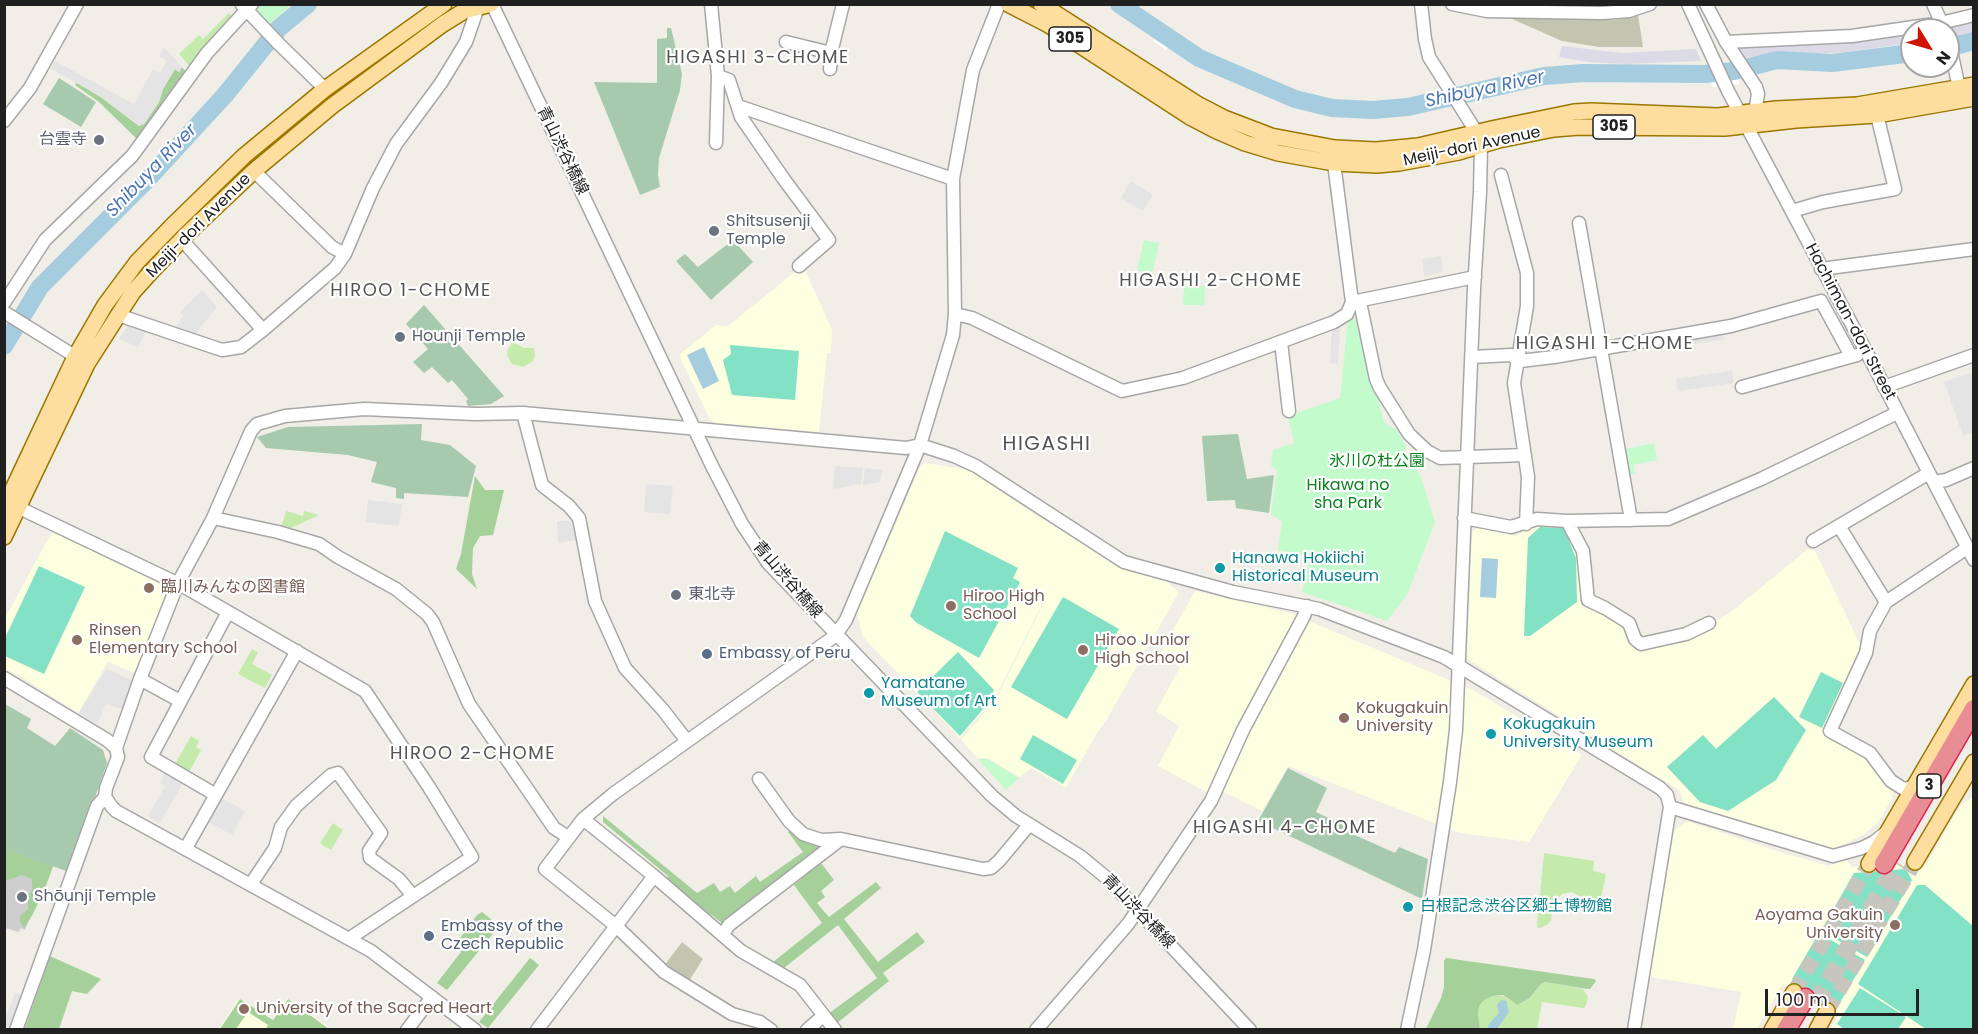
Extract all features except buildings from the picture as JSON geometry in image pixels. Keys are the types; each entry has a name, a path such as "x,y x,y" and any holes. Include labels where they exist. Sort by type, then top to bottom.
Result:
{"highway":[{"name":"3","path":"1891,863 1974,709"},
{"name":"3","path":"1891,863 1974,733"},
{"path":"1786,1029 1810,1001"},
{"path":"1800,1029 1810,1001"}],"main road":[{"name":"Meiji-dori Avenue","path":"4,537 10,506 110,298 151,248 244,156 325,89 444,4"},
{"name":"Meiji-dori Avenue","path":"1008,4 1047,24 1180,111 1217,131 1252,146 1334,163 1377,165 1459,152 1479,139"},
{"name":"Meiji-dori Avenue","path":"1041,4 1199,105 1237,124 1271,136 1314,146 1376,150 1479,139 1557,114 1574,112 1796,120 1877,115 1974,98"},
{"name":"Meiji-dori Avenue","path":"81,360 118,315 133,292 182,240 254,171 332,106 443,24 465,11 485,5"},
{"name":"Meiji-dori Avenue","path":"1748,117 1857,105 1966,86"},
{"path":"1891,863 1888,830 1974,684"},
{"path":"1891,863 1974,762"},
{"path":"1772,1029 1810,1001 1817,1029"}],"street":[{"path":"4,121 30,88 76,4"},
{"path":"711,4 718,76 716,143"},
{"path":"830,69 831,53 843,4"},
{"path":"771,1029 760,1022 732,1014 664,972 616,926 545,869 583,819 687,741 702,734 836,635 846,620 920,445 952,335 955,314 953,180 973,70 999,4"},
{"path":"1407,1029 1424,950 1453,762 1475,277 1480,215 1479,139 1427,52 1421,4"},
{"path":"1452,4 1487,11 1602,13 1629,11 1650,4"},
{"name":"Hachiman-dori Street","path":"1688,4 1716,66 1748,117 1821,269 1974,560"},
{"path":"1706,4 1758,94 1748,117"},
{"path":"1933,4 1939,18"},
{"path":"118,315 222,350 241,347 264,330 335,268 345,254 373,188 396,144 441,83 485,5"},
{"name":"青山渋谷橋線","path":"485,5 742,524 754,544 783,581 913,712 992,796 1029,825 1090,864 1108,879 1250,1029"},
{"path":"81,360 26,326 6,310 45,240 132,156 193,72 247,6 262,26 325,89"},
{"path":"1726,42 1852,36 1900,31"},
{"path":"786,42 831,53"},
{"path":"1960,72 1966,86"},
{"path":"718,76 729,80 741,117 829,240 800,266"},
{"path":"738,106 953,180"},
{"path":"1792,211 1823,202 1895,189 1877,115"},
{"path":"1334,163 1355,301 1361,308 1380,388 1409,434 1436,457 1525,455"},
{"path":"254,171 332,247 345,254"},
{"path":"1501,175 1527,273 1527,306 1514,383 1528,477 1526,524"},
{"path":"1579,223 1631,520"},
{"path":"182,240 264,330"},
{"path":"1821,269 1974,249"},
{"path":"955,314 972,318 1122,391 1183,378 1334,322 1347,314 1355,301 1475,277"},
{"path":"1472,357 1511,355 1520,361 1602,349 1731,326 1821,301 1851,356"},
{"path":"1281,342 1289,411"},
{"path":"1742,387 1866,352"},
{"path":"1884,387 1974,355"},
{"path":"16,1029 97,806 105,797 106,788 118,757 116,748 140,679 178,583 213,518 251,431 257,424 285,416 364,410 475,414 523,413 906,448 920,445 976,466 1124,562 1233,592 1307,606 1432,652 1458,665 1660,788 1667,795 1670,807 1634,1029"},
{"path":"523,413 542,485 569,506 579,518 595,601 625,668 687,741"},
{"path":"1464,518 1511,528 1537,519 1567,521 1668,519 1776,472 1897,413"},
{"path":"1813,541 1931,477 1946,480 1974,468"},
{"path":"10,506 178,583 364,691 429,787 472,857 350,938"},
{"path":"213,518 278,532 319,544 396,589 427,614 433,622 469,704 554,828 568,837"},
{"path":"1567,521 1583,551 1588,600 1629,623 1635,639 1641,644 1686,634 1709,623"},
{"path":"1839,526 1886,602"},
{"path":"1913,787 1904,789 1891,781 1870,753 1830,731 1866,653 1870,631 1886,602 1967,548"},
{"path":"1036,1029 1115,940 1138,910 1216,793 1243,730 1304,616 1307,606"},
{"path":"216,795 151,757 228,612"},
{"path":"186,848 297,651"},
{"path":"4,678 107,740 116,748"},
{"path":"140,679 180,701"},
{"path":"251,884 274,848 281,827 296,806 331,775 338,773 381,833 369,851 370,858 399,879 413,896"},
{"path":"759,779 789,821 803,834 821,840 841,839 983,869 991,868 999,861 1029,825"},
{"path":"105,797 116,811 371,951 475,1029"},
{"path":"1670,807 1833,856 1862,848 1874,842 1888,830"},
{"path":"583,819 741,951 800,985 835,1029"},
{"path":"723,934 729,926 841,839"},
{"path":"537,1029 654,876"},
{"path":"407,1029 432,997"},
{"path":"807,1029 823,1016"}],"shaded area":[{"path":"1503,15 1615,20 1638,15 1643,47 1599,47 1562,41"},
{"path":"1973,18 1973,33 1960,36 1960,21"},
{"path":"667,28 671,28 682,74 680,90 659,158 660,187 640,195 594,82 657,83 657,39 667,38"},
{"path":"1900,32 1900,45 1846,52 1742,58 1734,46"},
{"path":"1562,46 1622,53 1696,49 1701,61 1625,64 1589,62 1559,57"},
{"path":"164,47 182,67 179,72 175,69 163,88 159,102 144,124 139,126 103,98 51,69 55,61 134,104 153,69 160,73 167,61 159,56"},
{"path":"59,78 96,102 81,127 43,104"},
{"path":"1131,181 1153,195 1143,211 1121,198"},
{"path":"733,240 753,262 711,300 676,261 685,254 698,267"},
{"path":"1441,256 1443,272 1424,276 1422,259"},
{"path":"797,270 805,270 832,330 831,353 827,353 819,432 715,423 709,418 679,355 716,325 728,326"},
{"path":"202,290 217,307 193,337 173,331 183,316 180,312"},
{"path":"424,305 504,396 491,404 468,406 466,401 468,399 452,380 448,383 432,367 424,373 413,362 428,349 406,324"},
{"path":"131,322 148,328 138,348 119,338"},
{"path":"1332,327 1340,327 1338,364 1330,363"},
{"path":"1723,330 1724,339 1683,346 1682,337"},
{"path":"1732,371 1734,383 1678,391 1676,379"},
{"path":"1973,374 1973,432 1963,436 1944,382"},
{"path":"422,424 421,440 450,445 476,466 468,497 404,493 404,499 396,498 396,488 371,482 377,462 348,455 266,448 257,437 288,427"},
{"path":"1238,434 1247,479 1274,475 1269,513 1236,508 1235,500 1207,501 1202,436"},
{"path":"926,463 969,470 1091,549 1121,566 1165,580 1179,592 1066,788 1031,768 1020,777 987,758 977,758 961,739 995,701 1046,598 994,700 960,738 863,637 857,613 920,467"},
{"path":"835,466 863,468 861,484 833,489"},
{"path":"865,468 882,470 880,482 863,485"},
{"path":"646,484 673,486 670,514 644,512"},
{"path":"368,500 402,504 399,526 366,522"},
{"path":"557,521 570,521 576,532 577,540 558,543"},
{"path":"1538,522 1565,523 1579,557 1582,603 1625,625 1634,643 1707,627 1732,611 1808,549 1815,551 1862,648 1823,732 1868,755 1894,788 1892,799 1878,822 1865,834 1832,850 1684,803 1679,790 1467,659 1472,532 1479,527 1516,536"},
{"name":"Rinsen Elementary School","path":"52,532 162,585 167,598 137,674 108,662 78,713 5,668 5,618"},
{"name":"Kokugakuin University","path":"1195,591 1290,613 1473,690 1582,755 1529,842 1460,833 1288,766 1262,811 1214,787 1208,793 1158,766 1179,726 1156,711 1180,667 1159,655"},
{"path":"106,669 134,681 125,710 106,704 97,724 79,713"},
{"path":"5,704 31,719 27,728 55,746 70,728 103,750 107,763 69,872 5,849"},
{"path":"1288,768 1327,788 1316,812 1349,828 1348,832 1395,853 1399,847 1428,859 1422,899 1258,821"},
{"path":"167,770 185,780 160,823 148,816 165,786 160,783"},
{"path":"220,797 245,811 232,835 207,821"},
{"path":"1973,797 1973,1029 1830,1029 1838,1016 1783,984 1757,1029 1733,1029 1741,992 1650,977 1674,831 1687,821 1829,866 1845,859 1853,867 1927,863 1960,806"},
{"name":"Shōunji Temple","path":"5,850 51,866 25,930 21,928 19,932 5,928"},
{"path":"682,942 703,959 689,981 664,966"},
{"path":"15,993 26,996 13,1029 5,1025 5,1020"},
{"name":"University of the Sacred Heart","path":"239,998 273,1019 287,998 331,1029 218,1030"}],"green space":[{"path":"260,5 290,5 268,25 254,10"},
{"path":"229,13 233,17 191,68 179,54 199,35 203,39"},
{"path":"182,67 187,73 140,142 99,102 75,85 77,82 102,98 139,126 144,124 159,102 163,89 175,69 179,72"},
{"path":"1144,240 1159,243 1152,274 1137,270"},
{"path":"1184,286 1205,286 1204,305 1183,305"},
{"name":"Hikawa no sha Park","path":"1359,318 1383,419 1387,425 1396,429 1406,446 1406,454 1421,477 1435,522 1407,595 1387,621 1302,592 1310,557 1278,550 1282,522 1271,514 1277,470 1271,466 1273,450 1294,443 1288,416 1340,398 1348,320"},
{"path":"513,342 524,348 534,348 533,361 523,367 512,364 507,355"},
{"path":"730,345 799,351 795,400 732,395 723,360 731,354"},
{"path":"1654,443 1657,460 1633,465 1635,473 1627,475 1621,450"},
{"path":"475,476 485,490 504,490 493,535 480,536 473,548 472,574 477,589 456,569 461,554"},
{"path":"286,511 303,516 304,511 319,515 287,530 281,528"},
{"path":"1540,527 1564,528 1576,558 1577,602 1530,636 1524,636 1528,538"},
{"path":"945,531 1018,568 1013,578 1020,582 979,658 917,623 910,616"},
{"path":"39,566 85,587 44,674 5,656 5,638"},
{"path":"1063,597 1119,629 1067,719 1011,687"},
{"path":"252,649 258,652 252,664 272,675 265,688 238,674"},
{"path":"958,652 994,690 984,708 960,736 917,692"},
{"path":"1821,672 1843,683 1822,728 1799,717"},
{"path":"1774,697 1806,730 1776,780 1728,811 1700,802 1667,767 1703,735 1716,749"},
{"path":"1033,735 1077,760 1063,784 1020,759"},
{"path":"191,736 199,741 196,747 201,750 188,774 174,766"},
{"path":"978,759 987,759 1019,778 1006,790"},
{"path":"4,814 54,864 44,891 24,928 20,916 28,909 32,879 22,875 5,881"},
{"path":"603,816 697,893 714,883 720,892 730,886 735,893 756,876 760,882 803,852 788,832 791,831 823,845 723,924 712,915 700,912 666,885 668,876 603,822"},
{"path":"333,823 343,830 331,850 320,843"},
{"path":"1544,853 1594,861 1593,871 1606,874 1601,898 1598,901 1588,900 1571,892 1562,894 1553,903 1551,920 1540,928 1537,927"},
{"path":"821,863 834,880 821,891 825,897 817,903 829,917 876,882 881,888 844,919 878,962 917,932 925,942 883,973 889,981 836,1024 828,1014 877,978 838,925 784,968 773,962 822,923 794,885"},
{"path":"1906,869 1912,880 1867,957 1821,931 1854,873"},
{"path":"1917,885 1925,885 1973,926 1973,1029 1926,1029 1858,984"},
{"path":"482,912 492,920 495,931 447,990 437,983 461,952 455,945 477,915"},
{"path":"1819,933 1865,960 1838,1006 1792,979"},
{"path":"50,956 101,979 87,994 72,991 59,1029 27,1029 25,1028"},
{"path":"530,958 539,965 488,1028 479,1022"},
{"path":"1446,958 1596,981 1590,989 1542,983 1530,998 1518,1005 1503,995 1492,996 1479,1006 1480,1029 1426,1029 1441,998"},
{"path":"1542,983 1583,989 1588,997 1586,1005 1584,1008 1542,1002 1537,1029 1480,1029 1478,1013 1479,1006 1484,1000 1492,996 1503,996 1519,1005 1531,998"},
{"path":"1860,988 1906,1017 1898,1029 1844,1029 1837,1024"},
{"name":"University of the Sacred Heart","path":"240,999 273,1020 288,999 329,1029 266,1029 268,1025 248,1012 236,1029 220,1029"}],"water":[{"path":"704,347 719,381 703,389 687,355"},
{"path":"1482,558 1498,559 1496,598 1480,597"},
{"path":"1501,1000 1506,1001 1509,1012 1497,1029 1487,1029 1499,1013 1497,1005"}],"pier":[{"path":"1163,25 1177,34 1166,50 1153,41"},
{"path":"1729,63 1740,84 1713,87 1704,68"}],"waterway":[{"name":"Shibuya River","path":"4,346 40,287 146,181 225,95 279,28 308,4"},
{"name":"Shibuya River","path":"1119,4 1199,58 1295,99 1332,108 1373,110 1408,107 1544,76 1583,73 1705,74 1734,71 1777,60 1832,63 1900,54"},
{"name":"Shibuya River","path":"1960,45 1974,41"}],"tunnel":[{"path":"1827,1011 1915,862"},
{"path":"1815,1004 1898,863"},
{"path":"1794,992 1869,864"}],"place":[{"name":"台雲寺","path":"99,140"},
{"name":"Shitsusenji Temple","path":"714,231"},
{"name":"Hounji Temple","path":"400,337"},
{"name":"Hanawa Hokiichi Historical Museum","path":"1220,568"},
{"name":"臨川みんなの図書館","path":"149,588"},
{"name":"東北寺","path":"676,595"},
{"name":"Hiroo High School","path":"951,606"},
{"name":"Rinsen Elementary School","path":"77,640"},
{"name":"Hiroo Junior High School","path":"1083,650"},
{"name":"Embassy of Peru","path":"707,654"},
{"name":"Yamatane Museum of Art","path":"869,693"},
{"name":"Kokugakuin University","path":"1344,718"},
{"name":"Kokugakuin University Museum","path":"1491,734"},
{"name":"Shōunji Temple","path":"22,897"},
{"name":"白根記念渋谷区郷土博物館","path":"1408,907"},
{"name":"Aoyama Gakuin University","path":"1895,925"},
{"name":"Embassy of the Czech Republic","path":"429,936"},
{"name":"University of the Sacred Heart","path":"244,1009"}],"district":[{"name":"HIGASHI 3-CHOME","path":"758,58"},
{"name":"HIGASHI 2-CHOME","path":"1211,281"},
{"name":"HIROO 1-CHOME","path":"411,291"},
{"name":"HIGASHI 1-CHOME","path":"1605,344"},
{"name":"HIGASHI","path":"1047,445"},
{"name":"HIROO 2-CHOME","path":"473,754"},
{"name":"HIGASHI 4-CHOME","path":"1285,828"}],"park label":[{"name":"氷川の杜公園","path":"1377,462"}]}
